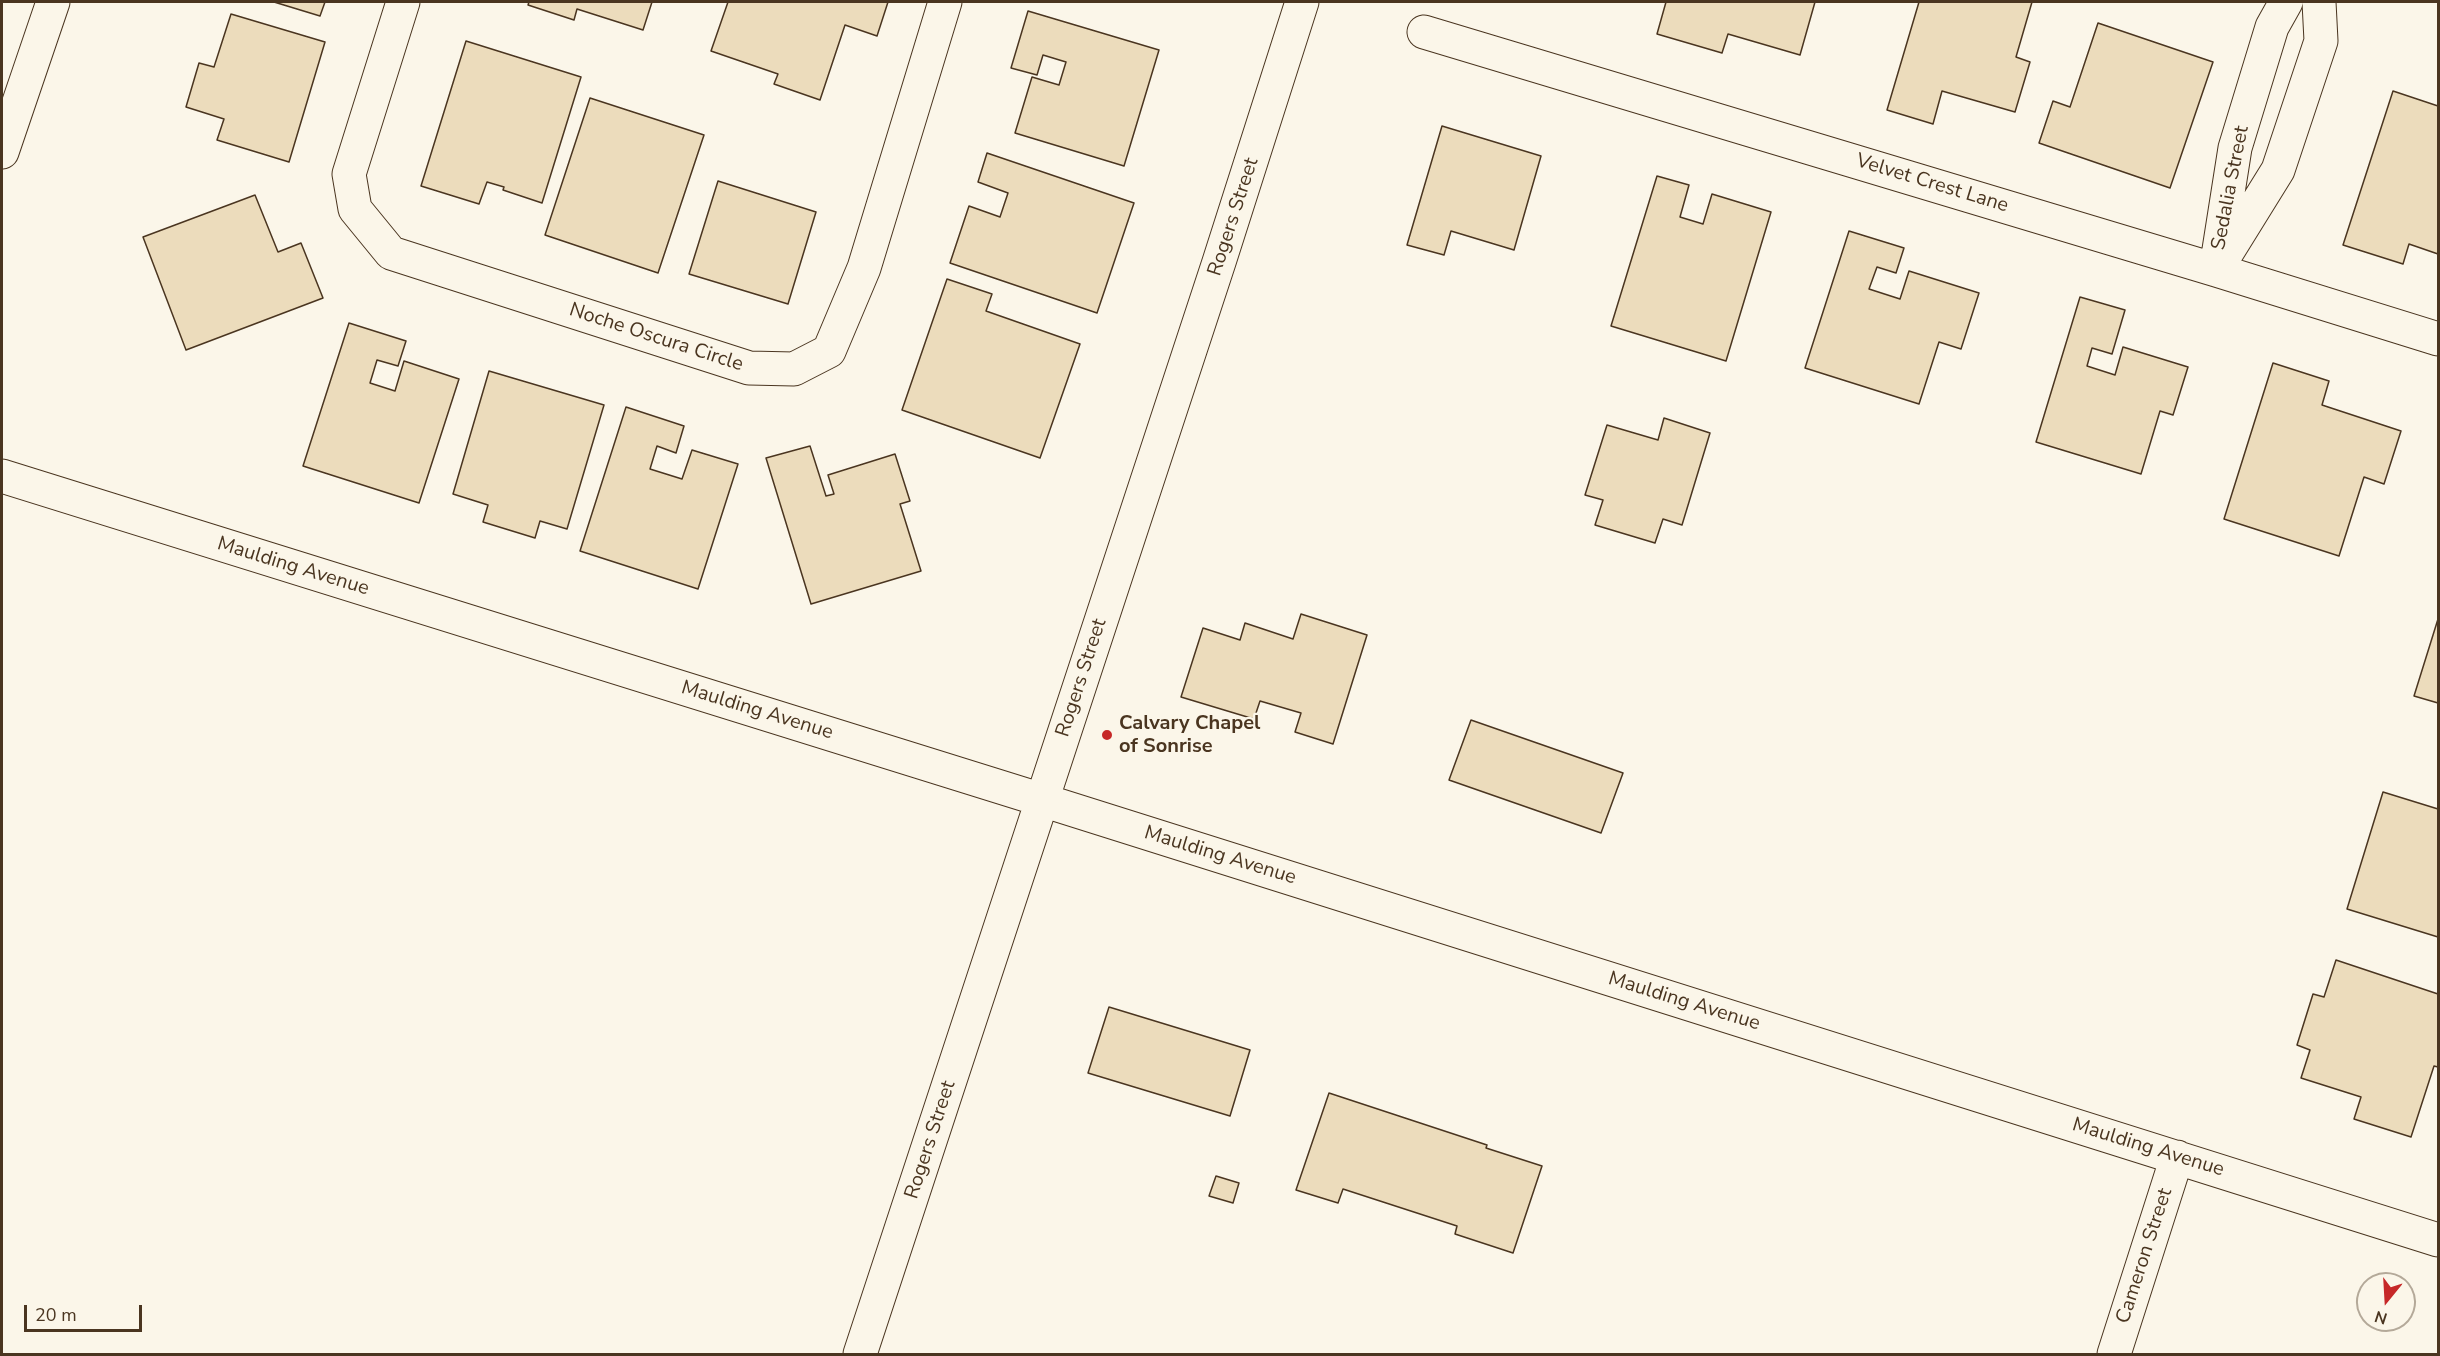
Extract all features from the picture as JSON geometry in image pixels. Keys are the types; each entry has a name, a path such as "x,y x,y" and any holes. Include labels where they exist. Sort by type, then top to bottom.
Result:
{"street":[{"path":"2,152 53,2"},
{"name":"Noche Oscura Circle","path":"403,2 349,174 355,209 391,253 749,368 794,369 829,351 864,268 945,2"},
{"name":"Rogers Street","path":"860,1354 1219,262 1302,2"},
{"name":"Sedalia Street","path":"2216,270 2235,148 2272,27 2286,2"},
{"name":"Sedalia Street","path":"2216,270 2278,170 2321,41 2319,2"},
{"name":"Velvet Crest Lane","path":"1424,32 2439,339"},
{"path":"2244,118 2290,134"},
{"name":"Maulding Avenue","path":"2,476 1042,800 2439,1240"},
{"name":"Cameron Street","path":"2114,1354 2177,1157"}],"building":[{"path":"274,2 325,2 320,16"},
{"path":"529,2 652,2 643,30 577,9 574,20 528,5"},
{"path":"728,2 888,2 877,36 845,25 820,100 774,84 778,74 711,51"},
{"path":"1666,2 1815,2 1800,55 1728,34 1722,53 1657,34"},
{"path":"1919,2 2032,2 2016,57 2030,62 2015,112 1942,91 1933,124 1887,110"},
{"path":"1028,11 1159,50 1124,166 1015,133 1032,77 1059,85 1066,62 1043,55 1037,75 1011,68"},
{"path":"231,14 325,42 289,162 217,140 224,119 186,107 199,63 214,67"},
{"path":"2098,23 2213,62 2170,188 2039,143 2053,101 2070,107"},
{"path":"466,41 581,77 542,203 487,182 479,204 421,186"},
{"path":"2393,91 2438,106 2438,254 2409,244 2403,264 2343,245"},
{"path":"590,98 704,135 658,273 545,235"},
{"path":"1442,126 1541,156 1514,250 1451,231 1444,255 1407,245"},
{"path":"987,153 1134,203 1097,313 950,263 969,206 1000,217 1008,193 978,182"},
{"path":"1657,176 1689,185 1680,217 1703,224 1712,194 1771,212 1726,361 1611,326"},
{"path":"718,181 816,212 788,304 689,274"},
{"path":"255,195 278,252 301,243 323,298 186,350 143,237"},
{"path":"1849,231 1904,248 1896,273 1877,267 1869,289 1900,299 1909,271 1979,293 1961,349 1939,342 1919,404 1805,368"},
{"path":"947,279 992,294 986,311 1080,344 1040,458 902,410"},
{"path":"2080,297 2125,310 2112,354 2092,348 2087,366 2115,375 2123,347 2188,367 2173,415 2160,411 2141,474 2036,442"},
{"path":"349,323 406,341 398,366 377,360 370,383 395,391 404,361 459,379 419,503 303,466"},
{"path":"2273,363 2329,381 2322,405 2401,431 2384,484 2364,477 2339,556 2224,519"},
{"path":"489,371 604,405 567,529 540,521 535,538 483,522 488,505 453,494"},
{"path":"626,407 684,426 676,453 657,446 650,469 682,479 692,450 738,464 698,589 580,551"},
{"path":"1664,418 1710,433 1682,525 1663,519 1655,543 1595,525 1603,500 1585,495 1607,425 1658,440"},
{"path":"810,446 826,496 834,494 828,475 895,454 910,501 900,504 921,571 811,604 766,458"},
{"path":"1301,614 1367,635 1333,744 1295,732 1301,713 1260,701 1254,719 1181,697 1203,628 1240,640 1245,623 1293,639"},
{"path":"2438,619 2438,703 2414,696"},
{"path":"1471,720 1623,773 1601,833 1449,780"},
{"path":"2383,792 2438,809 2438,937 2347,909"},
{"path":"2336,960 2438,994 2438,1067 2434,1066 2411,1137 2354,1119 2361,1097 2301,1078 2310,1050 2297,1045 2313,994 2324,997"},
{"path":"1109,1007 1250,1050 1230,1116 1088,1073"},
{"path":"1329,1093 1487,1145 1486,1148 1542,1166 1513,1253 1455,1234 1457,1226 1343,1189 1338,1203 1296,1190"},
{"path":"1216,1176 1239,1183 1233,1203 1209,1196"}],"place":[{"name":"Calvary Chapel of Sonrise","path":"1107,735"}]}
